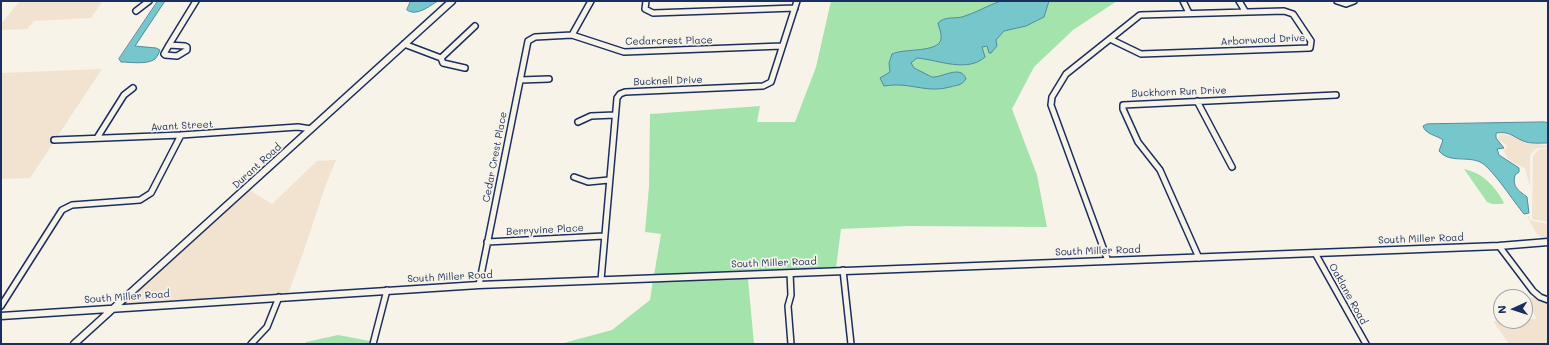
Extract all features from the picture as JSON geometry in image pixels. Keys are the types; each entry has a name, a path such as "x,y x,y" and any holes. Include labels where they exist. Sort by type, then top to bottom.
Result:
{"street":[{"path":"136,11 149,1"},
{"path":"169,45 185,46 188,48 186,52 180,55 165,55 164,52 196,1"},
{"name":"Durant Road","path":"74,344 452,1"},
{"path":"572,36 591,1"},
{"path":"646,1 645,9 653,13 795,8"},
{"name":"Bucknell Drive","path":"601,280 617,98 620,94 625,92 763,86 771,82 797,1"},
{"path":"1183,1 1189,13"},
{"path":"1239,1 1245,11"},
{"path":"1337,1 1347,4 1354,1"},
{"name":"Arborwood Drive","path":"1108,261 1051,105 1052,97 1066,74 1140,15 1284,11 1294,14 1311,41 1310,48 1141,54 1110,39"},
{"path":"441,58 475,26"},
{"name":"Cedarcrest Place","path":"535,37 572,36 624,52 782,46"},
{"name":"Cedar Crest Place","path":"479,285 528,41 535,37"},
{"path":"404,44 441,58 443,63 465,68"},
{"path":"520,80 549,79"},
{"path":"97,138 124,95 133,88"},
{"name":"Buckhorn Run Drive","path":"1199,258 1160,170 1138,142 1123,109 1123,105 1128,103 1336,95"},
{"path":"1197,100 1232,167"},
{"path":"578,122 591,116 615,115"},
{"name":"Avant Street","path":"54,140 181,135 298,127 311,129"},
{"path":"1,306 62,210 72,205 140,200 151,193 181,135"},
{"path":"574,177 588,182 609,180"},
{"name":"Berryvine Place","path":"487,242 604,236"},
{"name":"South Miller Road","path":"1,316 479,285 1499,246 1548,242"},
{"path":"1499,246 1533,291 1540,297 1548,300"},
{"name":"Oaklane Road","path":"1315,253 1366,344"},
{"path":"843,270 851,344"},
{"path":"790,273 791,295 788,306 792,344"},
{"path":"373,344 387,290"},
{"path":"251,344 267,327 279,297"}],"shaded area":[{"path":"20,1 106,1 102,2 91,18 34,21 27,29 1,30 1,24"},
{"path":"102,69 30,178 1,179 1,73"},
{"path":"1499,134 1513,136 1524,143 1548,145 1548,148 1537,148 1530,155 1530,187 1525,168 1508,159 1503,150 1506,149 1507,146 1498,139"},
{"path":"1539,149 1548,149 1548,222 1532,219 1533,156"},
{"path":"336,160 326,184 288,294 120,305 248,189 272,204 317,161"},
{"path":"1527,216 1529,216 1529,219 1532,221 1548,224 1548,240 1544,240 1536,233"},
{"path":"1533,297 1536,297 1548,303 1548,344 1509,344 1499,329 1533,329 1533,319 1537,319 1533,313"}],"green space":[{"path":"831,1 1117,1 1073,30 1034,67 1012,109 1037,175 1047,227 909,226 841,229 836,268 654,275 661,234 645,232 649,186 650,114 760,106 757,122 795,122 816,67"},
{"path":"1464,169 1483,177 1488,181 1497,191 1504,203 1492,204 1487,202"},
{"path":"714,278 748,279 754,344 560,344 612,330 650,300 653,280"},
{"path":"338,335 370,341 369,344 305,344 306,342"}],"water":[{"path":"158,1 165,1 135,46 156,48 160,50 157,56 152,61 148,62 121,62 119,59"},
{"path":"411,1 438,1 419,12 411,12 407,10"},
{"path":"1001,1 1049,1 1044,17 1026,26 1004,31 996,40 997,46 991,53 989,53 987,46 982,47 985,57 978,62 961,65 917,58 911,63 914,68 932,77 960,72 966,79 961,84 942,89 928,89 900,85 884,86 880,78 890,72 889,63 892,54 934,46 939,43 941,39 938,23 946,19 962,17"},
{"path":"1548,123 1548,143 1529,143 1507,133 1496,133 1496,138 1504,148 1497,149 1499,155 1519,168 1519,172 1515,175 1514,183 1518,190 1527,197 1529,213 1524,214 1498,179 1487,167 1477,161 1443,155 1439,151 1443,140 1428,133 1423,126 1427,124"}]}
